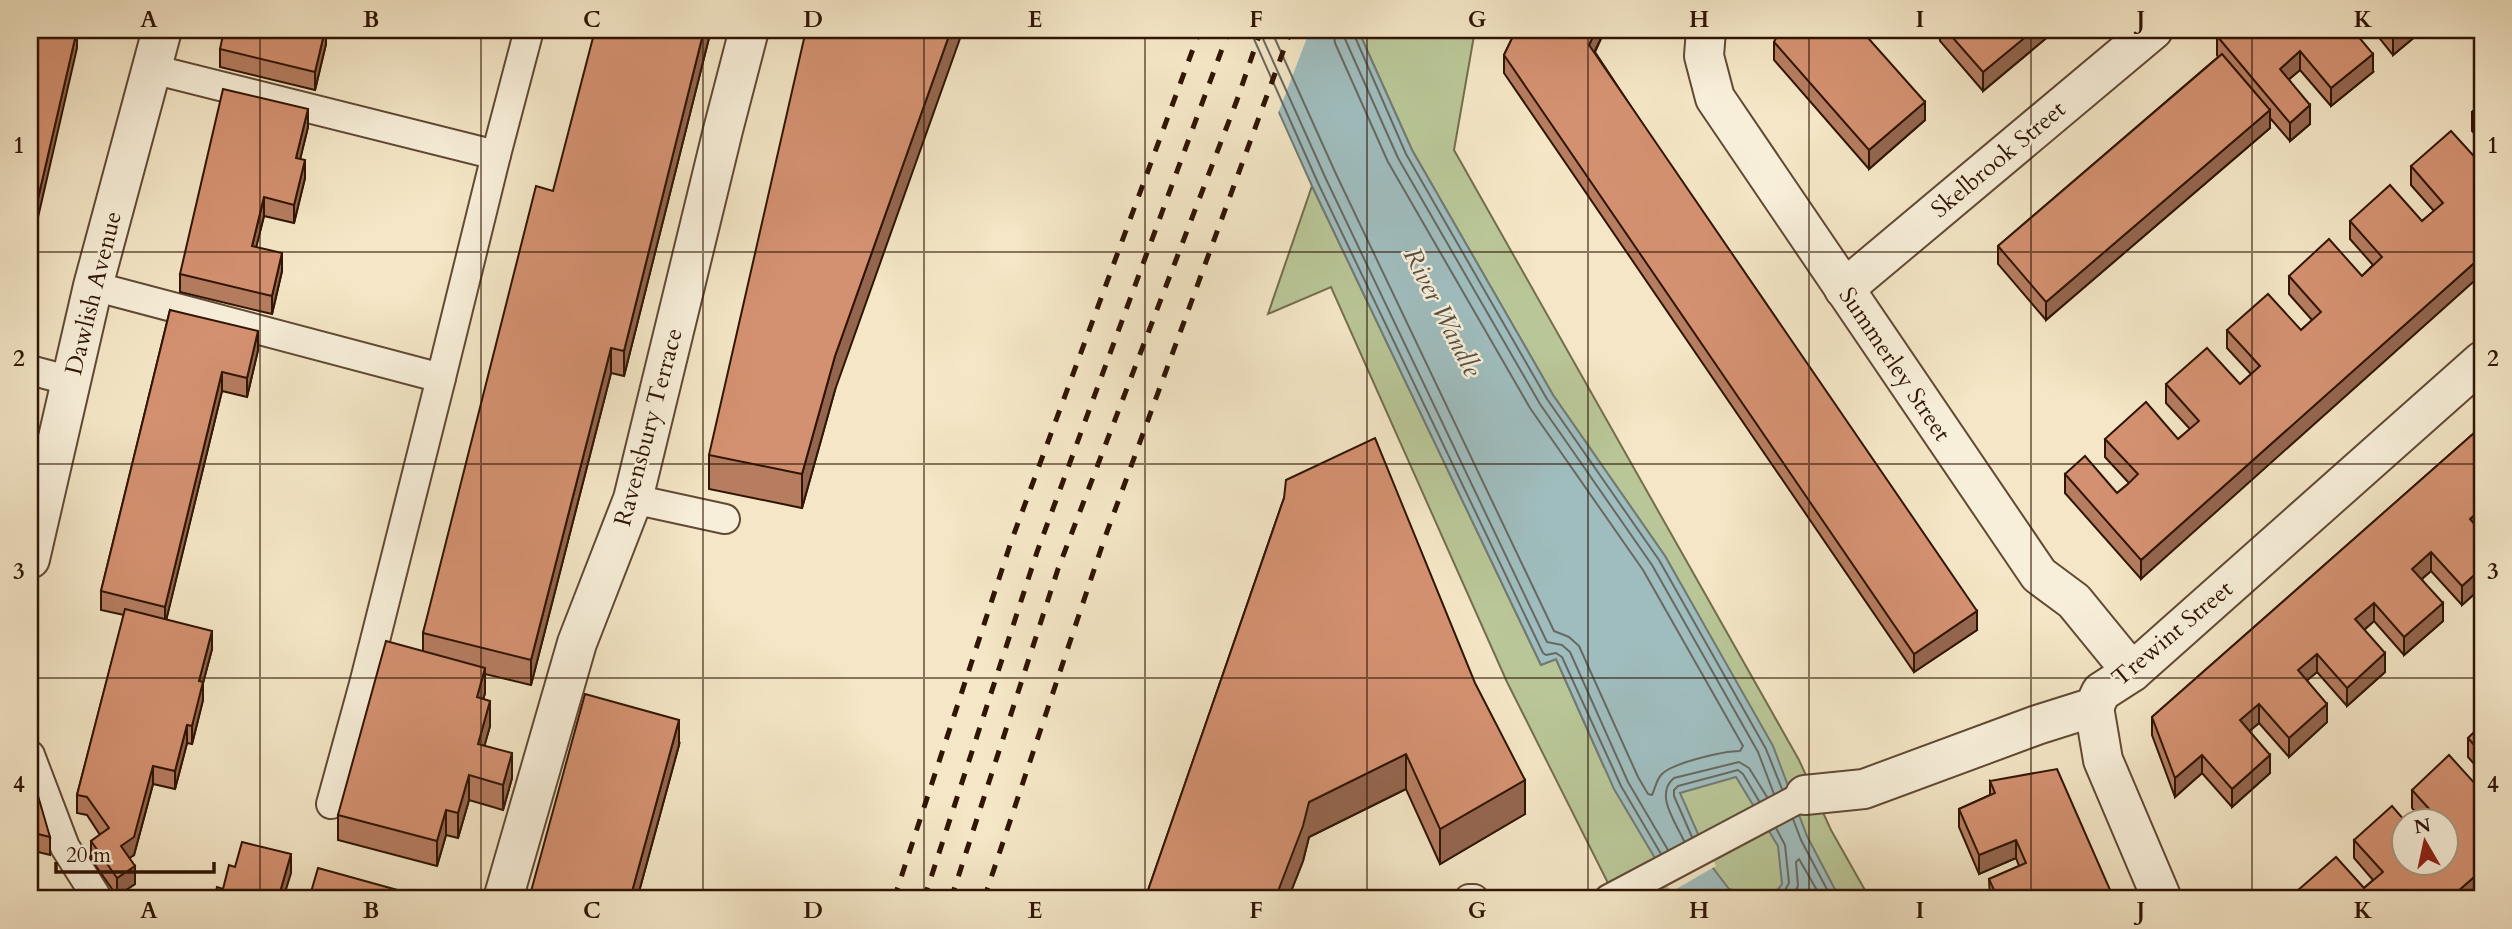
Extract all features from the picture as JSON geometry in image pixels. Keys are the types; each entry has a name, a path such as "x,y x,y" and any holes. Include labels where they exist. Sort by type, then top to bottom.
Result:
{"street":[{"name":"Dawlish Avenue","path":"30,559 93,286 162,30"},
{"name":"Ravensbury Terrace","path":"503,899 577,643 633,499 749,30"},
{"name":"Summerley Street","path":"1706,30 1704,56 1715,98 2039,575 2074,601 2132,672"},
{"name":"Skelbrook Street","path":"1844,289 2153,30"},
{"name":"Trewint Street","path":"1805,795 1864,789 2037,725 2094,707 2101,692 2132,672 2482,361"},
{"path":"2094,707 2103,760 2162,899"}],"lane":[{"path":"331,804 364,684 529,30"},
{"path":"152,69 496,155"},
{"path":"93,286 441,378"},
{"path":"30,370 71,381"},
{"path":"633,499 725,519"},
{"path":"30,755 65,847 97,899"},
{"name":"Trewint Street","path":"1609,899 1805,795"},
{"path":"1469,899 1474,899"}],"green space":[{"path":"1358,30 1475,30 1454,150 1799,760 1831,830 1870,899 1616,899 1507,682 1331,287 1268,314 1312,186 1541,665 1556,659 1604,767 1772,746 1665,556 1553,395 1412,150"}],"water":[{"name":"River Wandle","path":"1242,30 1358,30 1412,150 1553,395 1665,556 1773,746 1807,836 1840,899 1771,899 1782,884 1778,846 1736,777 1680,793 1713,868 1729,889 1765,899 1677,899 1614,789 1556,659 1541,665 1312,186"}],"pier":[{"path":"1310,30 1277,116 1239,31"},
{"path":"1701,833 1716,866 1671,892 1651,859"}],"building":[{"path":"30,30 77,30 30,233"},
{"path":"224,30 325,30 315,72 220,49"},
{"path":"595,30 704,30 624,351 611,348 531,660 423,633 536,186 553,191"},
{"path":"806,30 951,30 835,356 802,474 709,455"},
{"path":"1516,30 1596,30 1589,45 1977,611 1914,654 1504,55"},
{"path":"1780,30 1861,30 1925,102 1869,150 1774,42"},
{"path":"1946,30 2034,30 1983,72"},
{"path":"2224,30 2353,30 2373,54 2331,88 2300,51 2280,69 2310,105 2290,123 2217,36"},
{"path":"2388,30 2401,30 2393,37"},
{"path":"2222,54 2270,110 2046,302 1998,246"},
{"path":"223,89 308,109 296,158 305,160 294,205 264,197 252,246 282,253 272,296 180,274"},
{"path":"2482,103 2482,124 2472,112"},
{"path":"2451,131 2482,165 2482,256 2141,560 2065,474 2085,456 2117,493 2128,484 2138,474 2105,439 2146,402 2178,439 2199,421 2166,384 2207,348 2240,384 2260,366 2227,330 2268,294 2301,330 2321,312 2289,276 2329,239 2362,276 2382,257 2350,221 2390,185 2422,221 2443,203 2411,166"},
{"path":"170,310 258,331 247,378 222,372 165,607 101,591"},
{"path":"2482,426 2482,508 2470,519 2482,533 2482,568 2462,586 2431,552 2412,569 2443,603 2404,637 2374,603 2355,619 2385,653 2347,688 2317,654 2298,670 2327,704 2289,738 2259,704 2240,720 2270,755 2232,789 2202,755 2175,778 2152,717"},
{"path":"1375,438 1475,683 1525,780 1440,829 1406,754 1309,802 1303,826 1275,899 1145,899 1284,498 1286,480"},
{"path":"125,609 212,631 199,681 203,682 192,726 187,725 175,771 153,766 134,837 121,846 135,866 117,878 91,841 109,828 87,797 77,795"},
{"path":"386,641 485,668 477,697 490,701 478,744 512,753 503,785 469,775 458,813 446,810 437,841 338,815"},
{"path":"585,694 679,720 630,899 546,899 530,895"},
{"path":"2482,725 2482,754 2468,738"},
{"path":"2449,755 2477,786 2482,782 2482,870 2449,899 2305,899 2297,891 2336,857 2364,888 2383,872 2354,840 2390,808 2390,876 2460,876 2460,806 2426,806 2412,790"},
{"path":"2057,769 2114,899 1998,899 1989,879 2026,863 2016,840 1979,855 1959,809 1995,793 1990,781"},
{"path":"30,787 36,789 50,837 30,832"},
{"path":"242,842 291,854 278,899 214,899 217,887 223,889 229,865 235,867"},
{"path":"318,868 419,896 418,899 309,899"}],"railway":[{"path":"894,899 1011,542 1200,30"},
{"path":"924,899 1037,552 1229,30"},
{"path":"951,899 1058,569 1237,100 1261,30"},
{"path":"984,899 1104,540 1291,30"}]}
